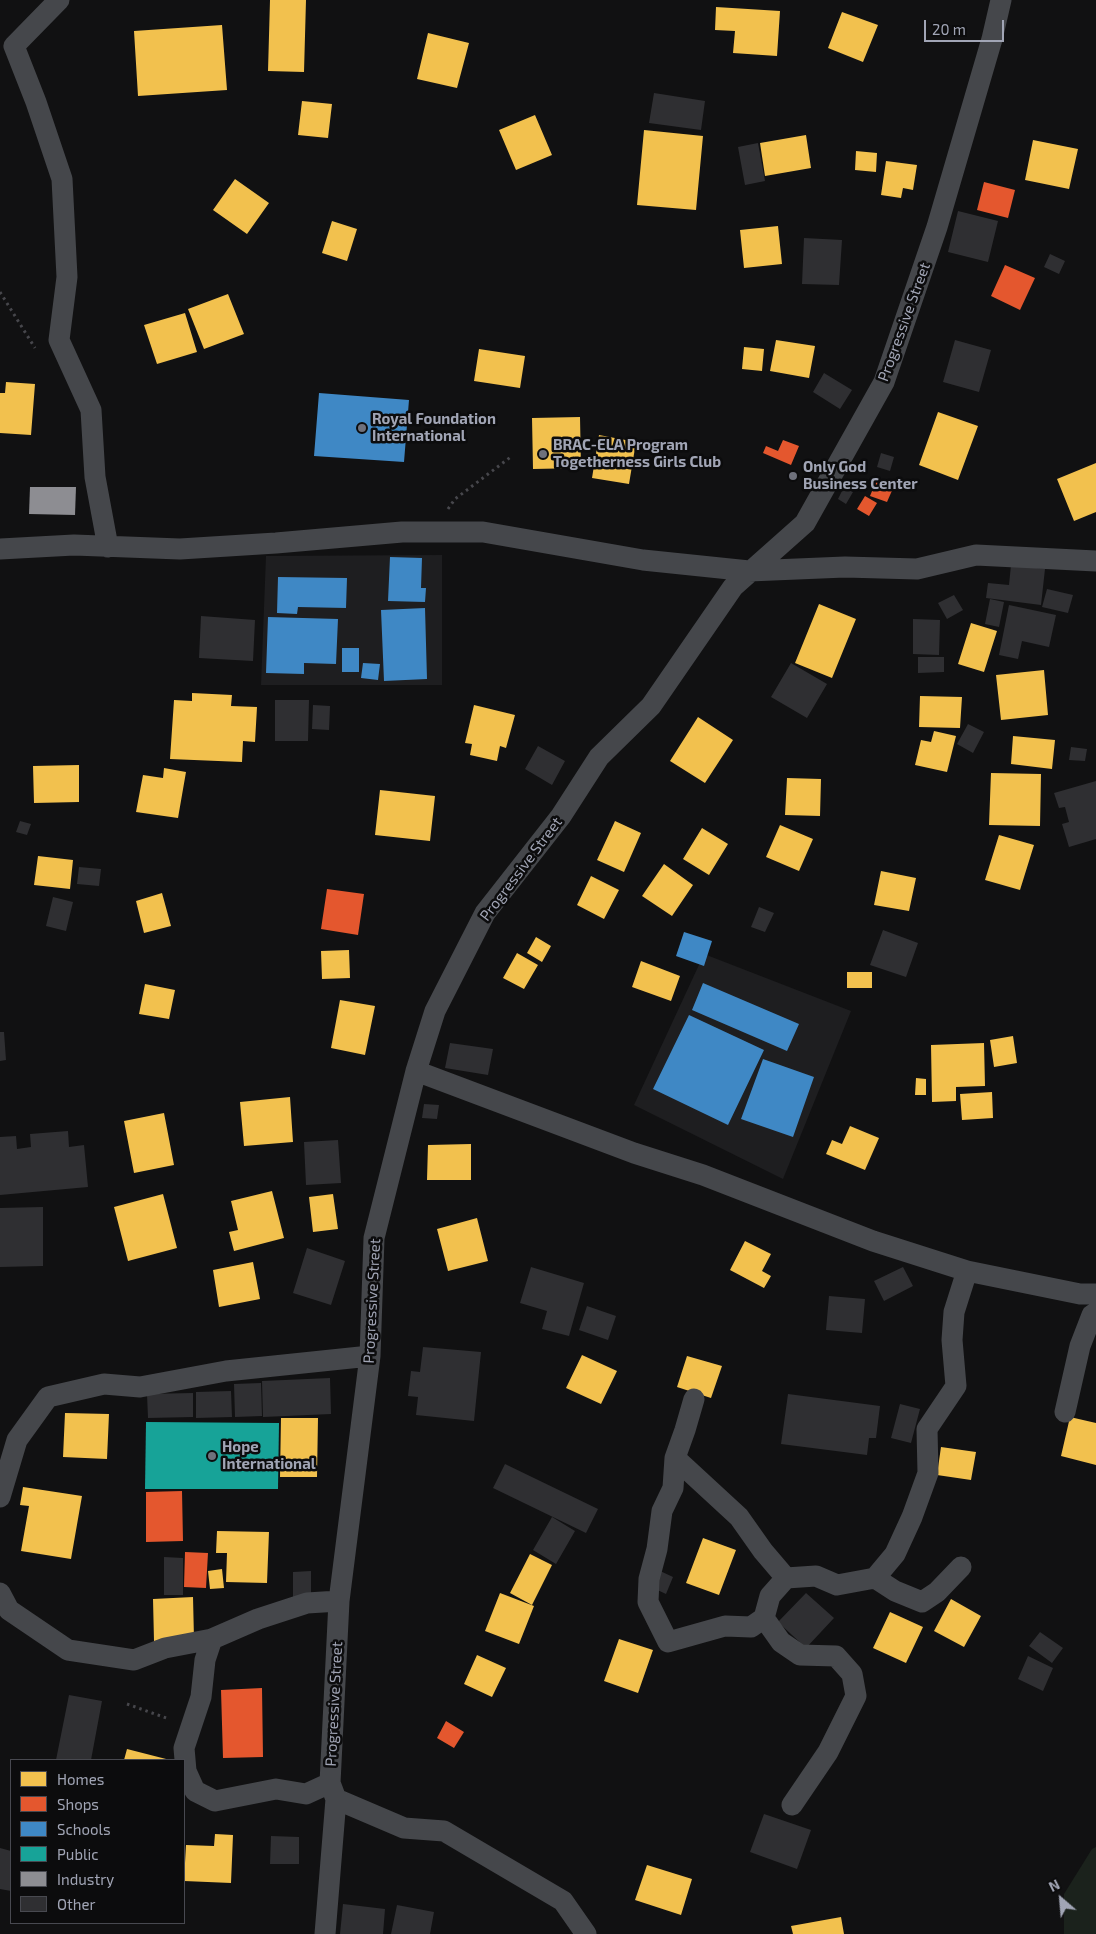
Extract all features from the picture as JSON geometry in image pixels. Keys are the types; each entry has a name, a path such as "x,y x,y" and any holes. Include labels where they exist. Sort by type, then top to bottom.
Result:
{"street":[{"path":"59,0 14,46 36,102 62,179 67,277 60,340 91,410 95,476 108,546"},
{"name":"Progressive Street","path":"325,1934 333,1791 339,1601 370,1356 374,1238 416,1071 435,1011 485,913 561,816 598,758 651,706 733,586 805,523 884,382 937,227 992,39 1001,0"},
{"path":"0,549 74,545 180,548 276,543 402,532 483,532 643,560 749,571 845,567 917,568 976,554 1096,561"},
{"path":"416,1071 634,1154 703,1175 873,1241 968,1271 1080,1294 1096,1294"},
{"path":"694,1399 686,1430 675,1458 673,1488 662,1511 657,1549 649,1580 648,1602 668,1642 725,1626 751,1627 764,1618 770,1596 786,1578 816,1576 837,1585 875,1578 895,1554 912,1517 928,1473 927,1429 956,1386 952,1340 954,1312 968,1271"},
{"path":"1065,1412 1080,1346 1092,1315 1096,1313"},
{"path":"0,1497 17,1440 48,1397 104,1384 140,1388 226,1370 370,1356"},
{"path":"675,1458 738,1517 786,1578"},
{"path":"875,1578 895,1591 922,1602 937,1592 961,1567"},
{"path":"0,1593 8,1610 68,1650 134,1660 165,1648 212,1639 258,1619 307,1603 339,1601"},
{"path":"764,1618 781,1642 800,1655 836,1656 852,1674 856,1696 828,1752 792,1806"},
{"path":"185,1759 184,1748 201,1697 205,1660 212,1639"},
{"path":"185,1760 186,1771 195,1791 215,1801 276,1789 306,1794 333,1791 404,1828 444,1831 563,1901 586,1934"}],"path":[{"path":"432,532 455,499 512,456"},
{"path":"127,1704 171,1719 192,1722"}],"shaded area":[{"path":"442,555 442,685 261,685 266,556"},
{"path":"704,954 851,1011 783,1179 634,1105"},
{"path":"1096,1847 1096,1934 1064,1934 1064,1894 1092,1849"}],"building: Homes":[{"path":"270,0 306,0 304,72 268,71"},
{"path":"716,7 780,11 777,56 733,53 735,31 715,30"},
{"path":"842,12 878,25 863,62 828,48"},
{"path":"222,25 227,90 138,96 134,31"},
{"path":"428,33 469,43 457,88 417,79"},
{"path":"302,101 332,104 328,138 298,135"},
{"path":"535,115 552,155 516,170 499,130"},
{"path":"644,130 703,136 696,210 637,205"},
{"path":"806,135 811,168 765,176 760,143"},
{"path":"1033,140 1078,149 1069,189 1025,180"},
{"path":"856,151 877,153 876,172 855,170"},
{"path":"886,161 917,165 913,190 903,188 901,198 881,195"},
{"path":"235,179 269,203 247,234 213,210"},
{"path":"332,221 357,229 347,261 322,253"},
{"path":"778,226 782,264 744,268 740,230"},
{"path":"228,294 244,334 204,349 188,309"},
{"path":"185,313 197,352 157,364 144,325"},
{"path":"776,340 815,346 809,378 770,371"},
{"path":"744,347 764,349 762,371 742,369"},
{"path":"479,349 525,356 520,388 474,381"},
{"path":"6,382 35,384 31,435 0,433 0,393 5,393"},
{"path":"938,412 978,426 958,480 919,465"},
{"path":"580,417 581,468 533,469 532,418"},
{"path":"599,435 636,442 629,484 592,478"},
{"path":"1096,463 1096,512 1074,521 1057,479"},
{"path":"819,604 856,619 832,678 795,663"},
{"path":"971,623 997,631 984,672 958,664"},
{"path":"1044,670 1048,715 1001,720 996,675"},
{"path":"192,693 232,695 231,706 257,707 255,742 243,741 242,762 170,759 174,700 192,701"},
{"path":"920,696 962,697 960,728 919,727"},
{"path":"474,705 515,715 506,748 500,746 497,761 470,755 472,744 465,743"},
{"path":"698,717 733,740 705,783 670,761"},
{"path":"934,731 956,736 947,772 915,765 921,740 931,742"},
{"path":"1013,736 1055,740 1052,769 1011,764"},
{"path":"79,765 79,802 34,803 33,766"},
{"path":"164,768 186,772 178,818 136,812 143,775 163,778"},
{"path":"991,773 1041,774 1040,826 989,825"},
{"path":"787,778 821,779 820,816 785,815"},
{"path":"380,790 435,796 430,841 375,835"},
{"path":"615,821 641,833 624,872 597,860"},
{"path":"780,825 813,839 799,871 766,857"},
{"path":"702,828 728,844 709,875 683,859"},
{"path":"999,835 1034,845 1020,890 985,880"},
{"path":"38,856 73,860 70,889 34,885"},
{"path":"664,864 693,885 672,916 642,896"},
{"path":"881,871 916,878 909,911 874,905"},
{"path":"591,876 619,890 604,919 577,905"},
{"path":"162,893 171,926 144,933 136,901"},
{"path":"536,937 551,946 542,962 527,953"},
{"path":"349,950 350,978 322,979 321,951"},
{"path":"517,953 538,965 524,989 503,978"},
{"path":"641,961 680,976 671,1001 632,987"},
{"path":"847,972 872,972 872,988 847,988"},
{"path":"145,984 175,990 169,1019 139,1014"},
{"path":"340,1000 375,1006 365,1055 331,1048"},
{"path":"1013,1036 1017,1063 994,1067 990,1040"},
{"path":"984,1043 985,1086 956,1087 956,1101 932,1102 931,1045"},
{"path":"916,1078 926,1079 926,1095 915,1095"},
{"path":"992,1092 993,1118 962,1120 960,1094"},
{"path":"290,1097 293,1142 244,1146 240,1102"},
{"path":"164,1113 174,1165 134,1173 124,1121"},
{"path":"850,1126 879,1138 865,1170 826,1154 832,1140 842,1144"},
{"path":"471,1144 471,1180 427,1180 428,1145"},
{"path":"272,1191 284,1238 234,1251 229,1232 238,1230 231,1201"},
{"path":"163,1194 177,1248 128,1261 114,1207"},
{"path":"333,1194 338,1229 313,1232 309,1197"},
{"path":"477,1218 488,1261 448,1271 437,1229"},
{"path":"745,1241 771,1254 762,1271 771,1276 764,1288 730,1270"},
{"path":"253,1262 260,1299 219,1307 213,1270"},
{"path":"582,1355 617,1371 601,1404 566,1388"},
{"path":"687,1356 722,1366 711,1398 677,1387"},
{"path":"65,1413 109,1414 107,1459 63,1457"},
{"path":"1070,1417 1096,1423 1096,1465 1061,1456"},
{"path":"281,1418 318,1418 317,1477 280,1477"},
{"path":"941,1447 976,1452 971,1480 937,1475"},
{"path":"23,1487 82,1496 71,1559 21,1551 29,1506 20,1505"},
{"path":"217,1531 269,1532 267,1583 226,1582 227,1553 216,1553"},
{"path":"703,1538 736,1550 719,1595 686,1583"},
{"path":"530,1554 552,1565 532,1605 510,1593"},
{"path":"222,1569 224,1588 210,1589 208,1571"},
{"path":"500,1593 534,1606 519,1644 485,1631"},
{"path":"193,1597 194,1639 154,1641 153,1599"},
{"path":"951,1599 981,1616 964,1647 934,1631"},
{"path":"890,1612 923,1627 906,1663 873,1648"},
{"path":"619,1639 653,1650 638,1693 604,1681"},
{"path":"477,1655 506,1668 492,1697 464,1684"},
{"path":"127,1749 166,1759 124,1759"},
{"path":"215,1834 233,1835 231,1883 185,1881 186,1845 214,1846"},
{"path":"647,1865 692,1879 681,1915 635,1900"},
{"path":"841,1917 844,1934 793,1934 791,1926"}],"building: Shops":[{"path":"984,182 1015,190 1008,218 977,210"},
{"path":"1005,265 1035,278 1020,310 991,296"},
{"path":"783,440 799,446 791,465 763,453 766,446 778,451"},
{"path":"877,479 894,486 887,502 870,496"},
{"path":"865,496 877,503 869,516 857,509"},
{"path":"327,889 364,894 358,935 321,929"},
{"path":"182,1491 183,1541 146,1542 146,1492"},
{"path":"185,1552 208,1553 206,1588 184,1587"},
{"path":"262,1688 263,1757 223,1758 221,1690"},
{"path":"446,1721 464,1732 454,1748 437,1738"}],"building: Schools":[{"name":"Royal Foundation International","path":"319,393 409,400 404,462 314,456"},
{"path":"390,557 422,558 421,588 426,588 425,602 388,601"},
{"path":"278,577 347,578 346,608 298,607 297,614 277,613"},
{"path":"425,608 427,679 384,681 381,610"},
{"path":"268,617 338,619 336,664 304,663 304,674 266,673"},
{"path":"342,648 359,648 359,672 342,672"},
{"path":"363,663 380,664 378,680 361,678"},
{"path":"684,932 712,941 704,966 676,956"},
{"path":"703,983 799,1024 787,1051 692,1010"},
{"path":"689,1015 764,1050 728,1125 653,1089"},
{"path":"763,1059 814,1077 793,1137 741,1119"}],"building: Public":[{"name":"Hope International","path":"146,1422 279,1423 278,1489 145,1489"}],"building: Industry":[{"path":"30,487 76,487 75,515 29,514"}],"building: Other":[{"path":"654,93 705,101 701,130 649,123"},
{"path":"758,143 765,181 745,185 738,147"},
{"path":"958,211 998,221 988,262 948,252"},
{"path":"804,238 842,240 839,285 802,284"},
{"path":"1050,254 1065,261 1059,274 1044,267"},
{"path":"955,340 991,350 979,392 943,382"},
{"path":"824,373 852,390 840,409 813,392"},
{"path":"881,453 894,457 890,471 877,467"},
{"path":"844,487 853,492 846,504 838,499"},
{"path":"1011,565 1045,569 1041,605 986,598 988,583 1009,585"},
{"path":"1047,589 1073,595 1068,613 1042,607"},
{"path":"954,595 963,610 947,619 938,603"},
{"path":"990,599 1004,602 999,627 985,624"},
{"path":"1009,605 1056,615 1049,647 1022,641 1018,659 999,655"},
{"path":"201,616 255,620 253,661 199,658"},
{"path":"913,619 940,620 939,655 913,654"},
{"path":"918,657 944,657 944,672 918,673"},
{"path":"791,663 827,684 807,718 771,697"},
{"path":"275,700 309,700 308,741 275,741"},
{"path":"313,705 330,706 329,730 312,729"},
{"path":"968,724 984,732 973,753 957,744"},
{"path":"538,746 565,761 552,785 525,769"},
{"path":"1071,747 1087,749 1085,761 1069,760"},
{"path":"1096,781 1096,839 1069,847 1062,824 1069,822 1065,807 1059,808 1054,793"},
{"path":"20,821 31,824 27,835 16,832"},
{"path":"79,867 101,869 99,886 77,884"},
{"path":"53,897 73,902 66,931 46,926"},
{"path":"759,907 774,913 765,932 751,927"},
{"path":"883,930 918,943 906,977 870,965"},
{"path":"0,1032 4,1032 6,1060 0,1061"},
{"path":"450,1043 493,1049 488,1075 445,1068"},
{"path":"424,1104 439,1105 437,1119 422,1118"},
{"path":"68,1131 69,1147 84,1145 88,1187 0,1195 0,1137 16,1136 17,1149 31,1147 30,1134"},
{"path":"338,1140 341,1183 306,1185 304,1142"},
{"path":"43,1207 43,1266 0,1267 0,1208"},
{"path":"307,1248 345,1261 331,1305 293,1293"},
{"path":"531,1267 584,1283 569,1336 542,1329 547,1311 520,1303"},
{"path":"903,1267 913,1286 884,1301 874,1281"},
{"path":"829,1296 865,1299 862,1333 826,1330"},
{"path":"587,1306 616,1316 608,1340 579,1330"},
{"path":"423,1347 481,1352 474,1421 416,1415 418,1397 408,1396 411,1371 420,1372"},
{"path":"330,1378 331,1414 263,1417 262,1381"},
{"path":"261,1383 262,1416 235,1417 234,1384"},
{"path":"231,1391 232,1417 196,1418 196,1392"},
{"path":"193,1393 193,1417 148,1418 147,1394"},
{"path":"788,1394 880,1406 876,1438 869,1438 867,1455 781,1444"},
{"path":"900,1404 920,1409 911,1443 891,1438"},
{"path":"505,1464 598,1509 586,1533 493,1488"},
{"path":"552,1517 575,1531 556,1564 533,1550"},
{"path":"164,1557 183,1558 183,1595 164,1595"},
{"path":"658,1570 673,1577 666,1594 651,1587"},
{"path":"311,1571 311,1597 293,1597 293,1572"},
{"path":"806,1593 834,1618 806,1648 778,1622"},
{"path":"1040,1632 1063,1648 1052,1663 1029,1646"},
{"path":"1028,1656 1053,1668 1043,1691 1018,1679"},
{"path":"69,1695 102,1701 91,1759 56,1759"},
{"path":"764,1814 811,1830 797,1869 750,1852"},
{"path":"271,1836 299,1837 299,1864 270,1864"},
{"path":"0,1848 10,1851 10,1891 0,1889"},
{"path":"343,1904 385,1909 383,1934 340,1934"},
{"path":"397,1905 434,1912 430,1934 391,1934"}],"place":[{"name":"Royal Foundation International","path":"362,428"},
{"name":"BRAC-ELA Program Togetherness Girls Club","path":"543,454"},
{"name":"Only God Business Center","path":"793,476"},
{"name":"Hope International","path":"212,1456"}]}
